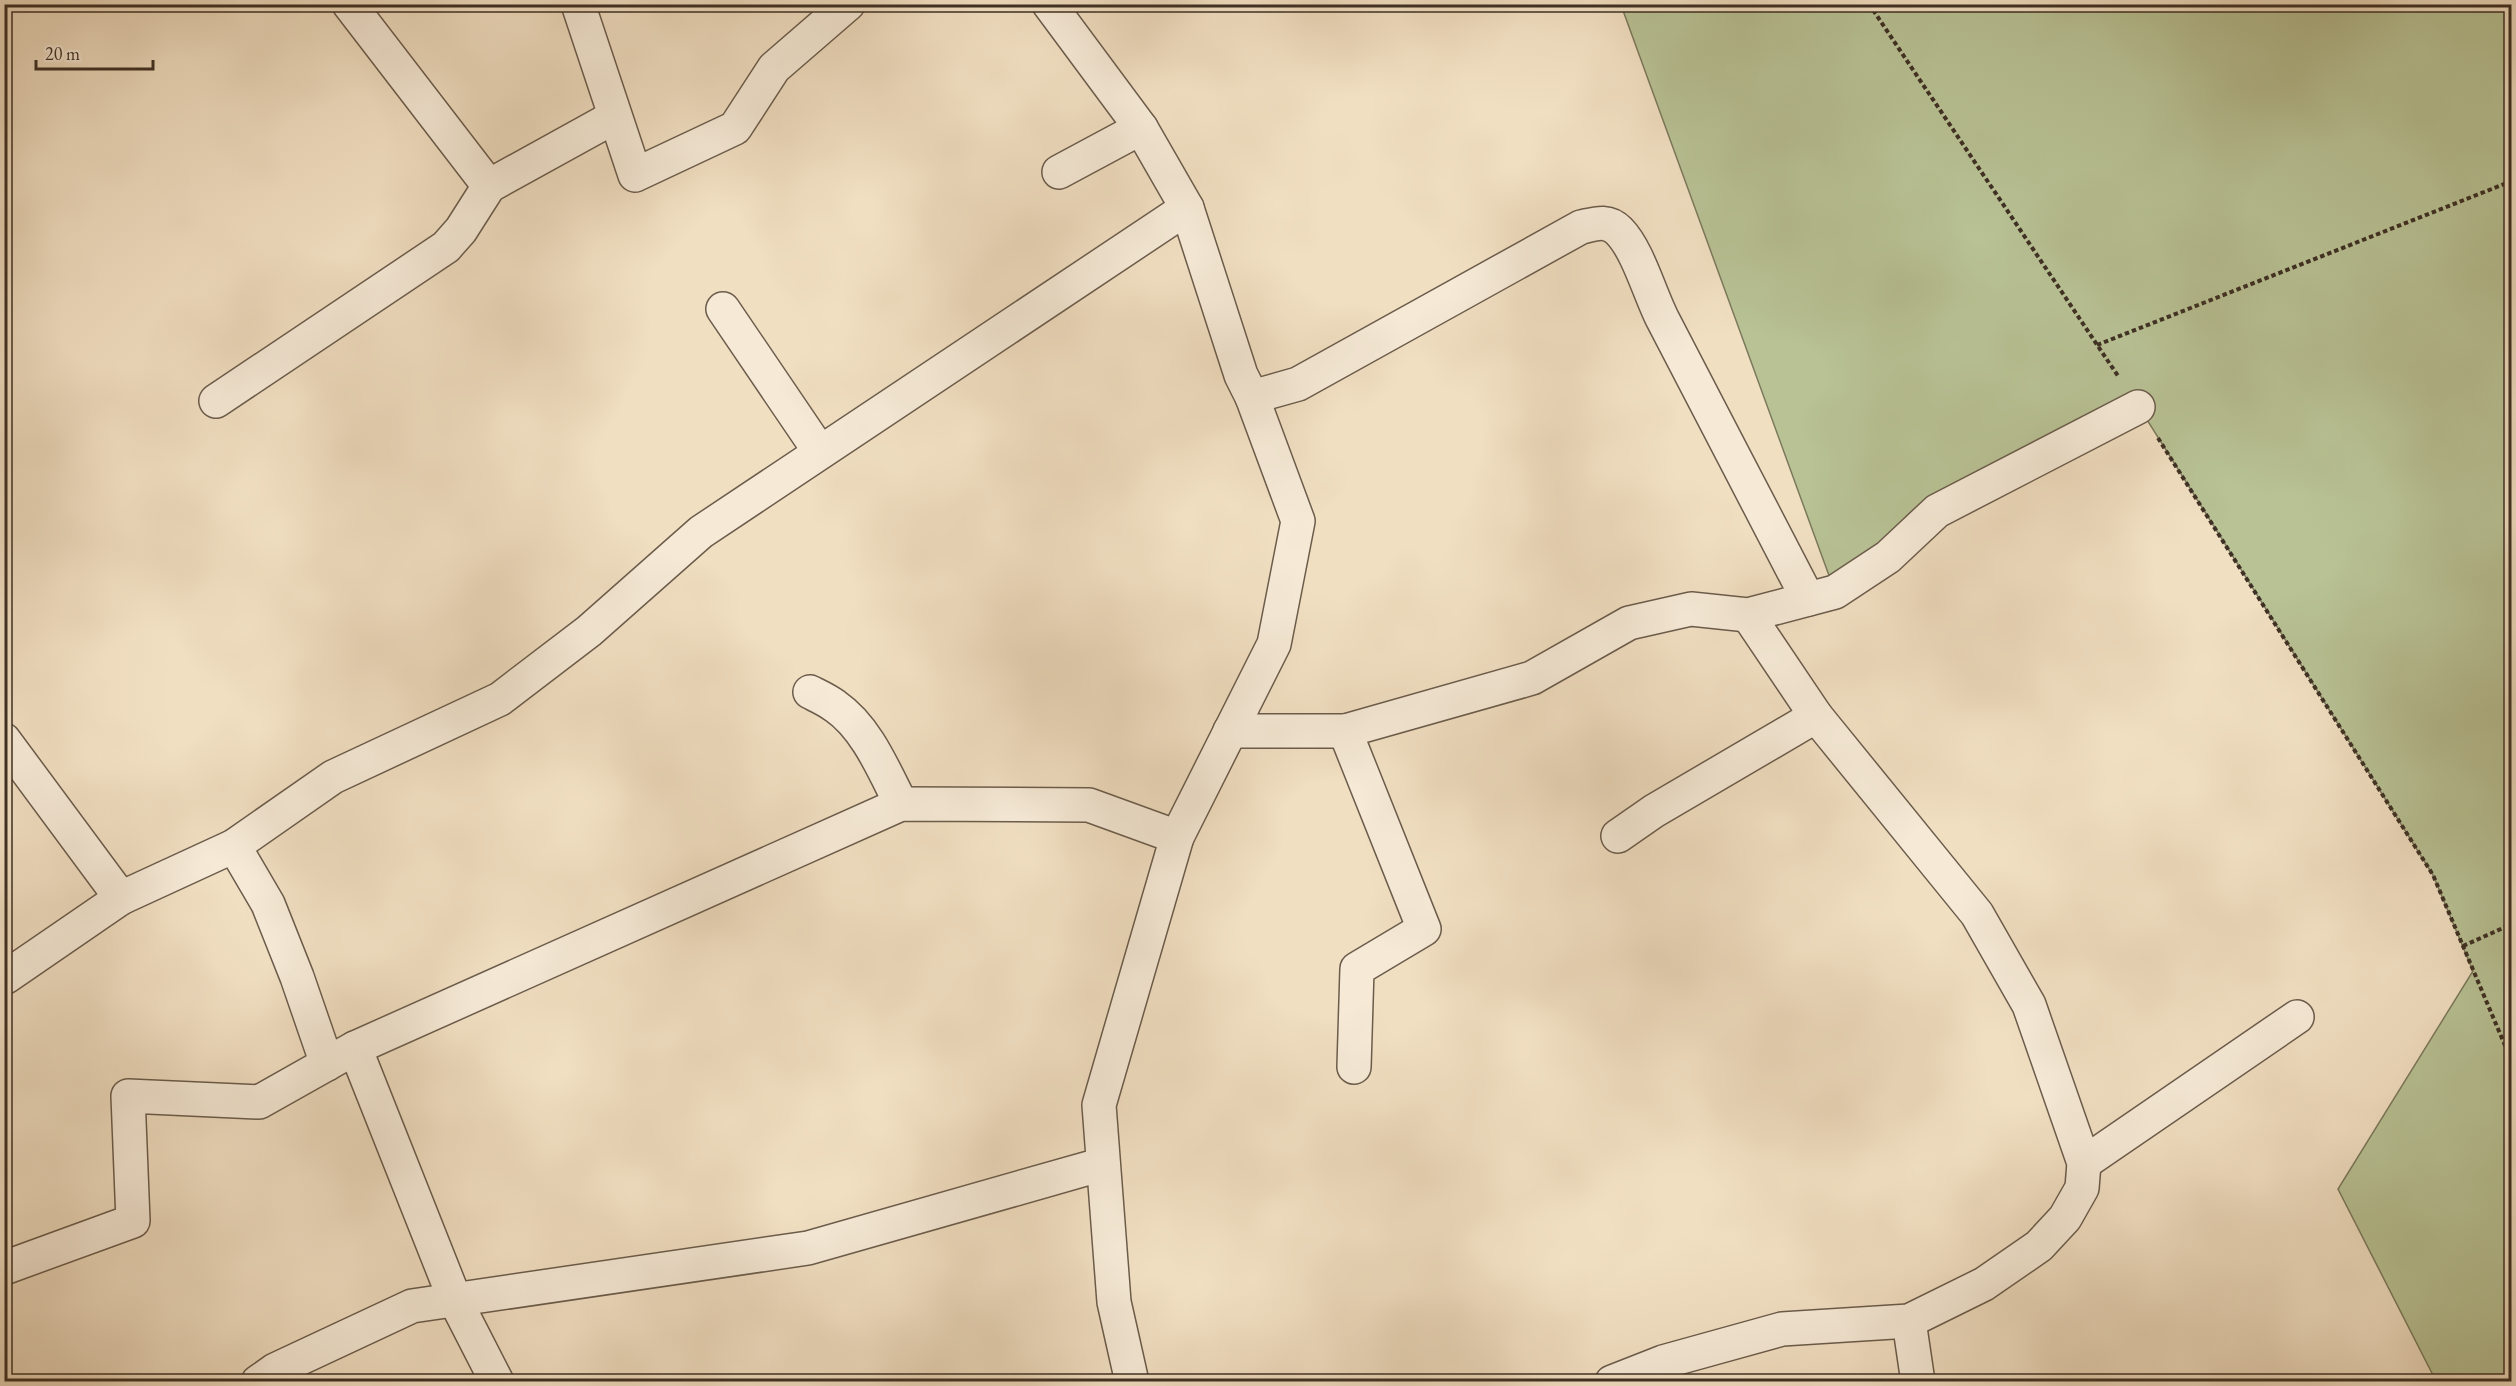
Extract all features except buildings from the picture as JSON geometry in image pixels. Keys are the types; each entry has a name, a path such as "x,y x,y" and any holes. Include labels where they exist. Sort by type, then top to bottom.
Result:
{"street":[{"path":"349,4 489,186"},
{"path":"578,4 635,175 735,128 774,68 848,4"},
{"path":"1053,6 1141,128 1187,208 1241,375 1252,397 1298,521 1274,644 1177,837 1099,1105 1114,1302 1132,1382"},
{"path":"216,401 446,247 461,230 489,186 614,117"},
{"path":"1059,172 1141,128"},
{"path":"6,977 121,898 234,846 333,777 500,699 589,631 701,532 1187,208"},
{"path":"1252,397 1298,384 1581,227 1600,222 1609,224 1617,229 1627,241 1662,317 1808,599"},
{"path":"723,309 820,452"},
{"path":"1230,731 1345,731 1532,678 1629,623 1691,609 1748,615 1835,592 1888,557 1937,511 2138,407"},
{"path":"1612,1382 1690,1369 1782,1329 1909,1321 1984,1284 2039,1246 2065,1218 2082,1188 2084,1163 2029,1005 1977,914 1816,716 1748,615"},
{"path":"810,692 835,706 855,724 878,759 901,804"},
{"path":"1618,836 1654,811 1816,716"},
{"path":"1345,731 1424,929 1357,969 1354,1067"},
{"path":"4,740 121,898"},
{"path":"4,1268 133,1221 128,1096 260,1102 355,1048 901,804 1089,805 1177,837"},
{"path":"234,846 268,904 297,977 327,1064"},
{"path":"2084,1163 2297,1017"},
{"path":"355,1048 454,1299 497,1382"},
{"path":"258,1382 275,1370 412,1306 808,1248 1103,1164"},
{"path":"1909,1321 1918,1382"}],"path":[{"path":"1869,4 2138,407 2433,875 2511,1062"},
{"path":"2097,345 2511,181"},
{"path":"2463,946 2511,924"}],"green space":[{"path":"1621,5 2511,5 2511,1381 2436,1381 2338,1189 2473,971 2433,875 2139,407 1835,592"}]}
